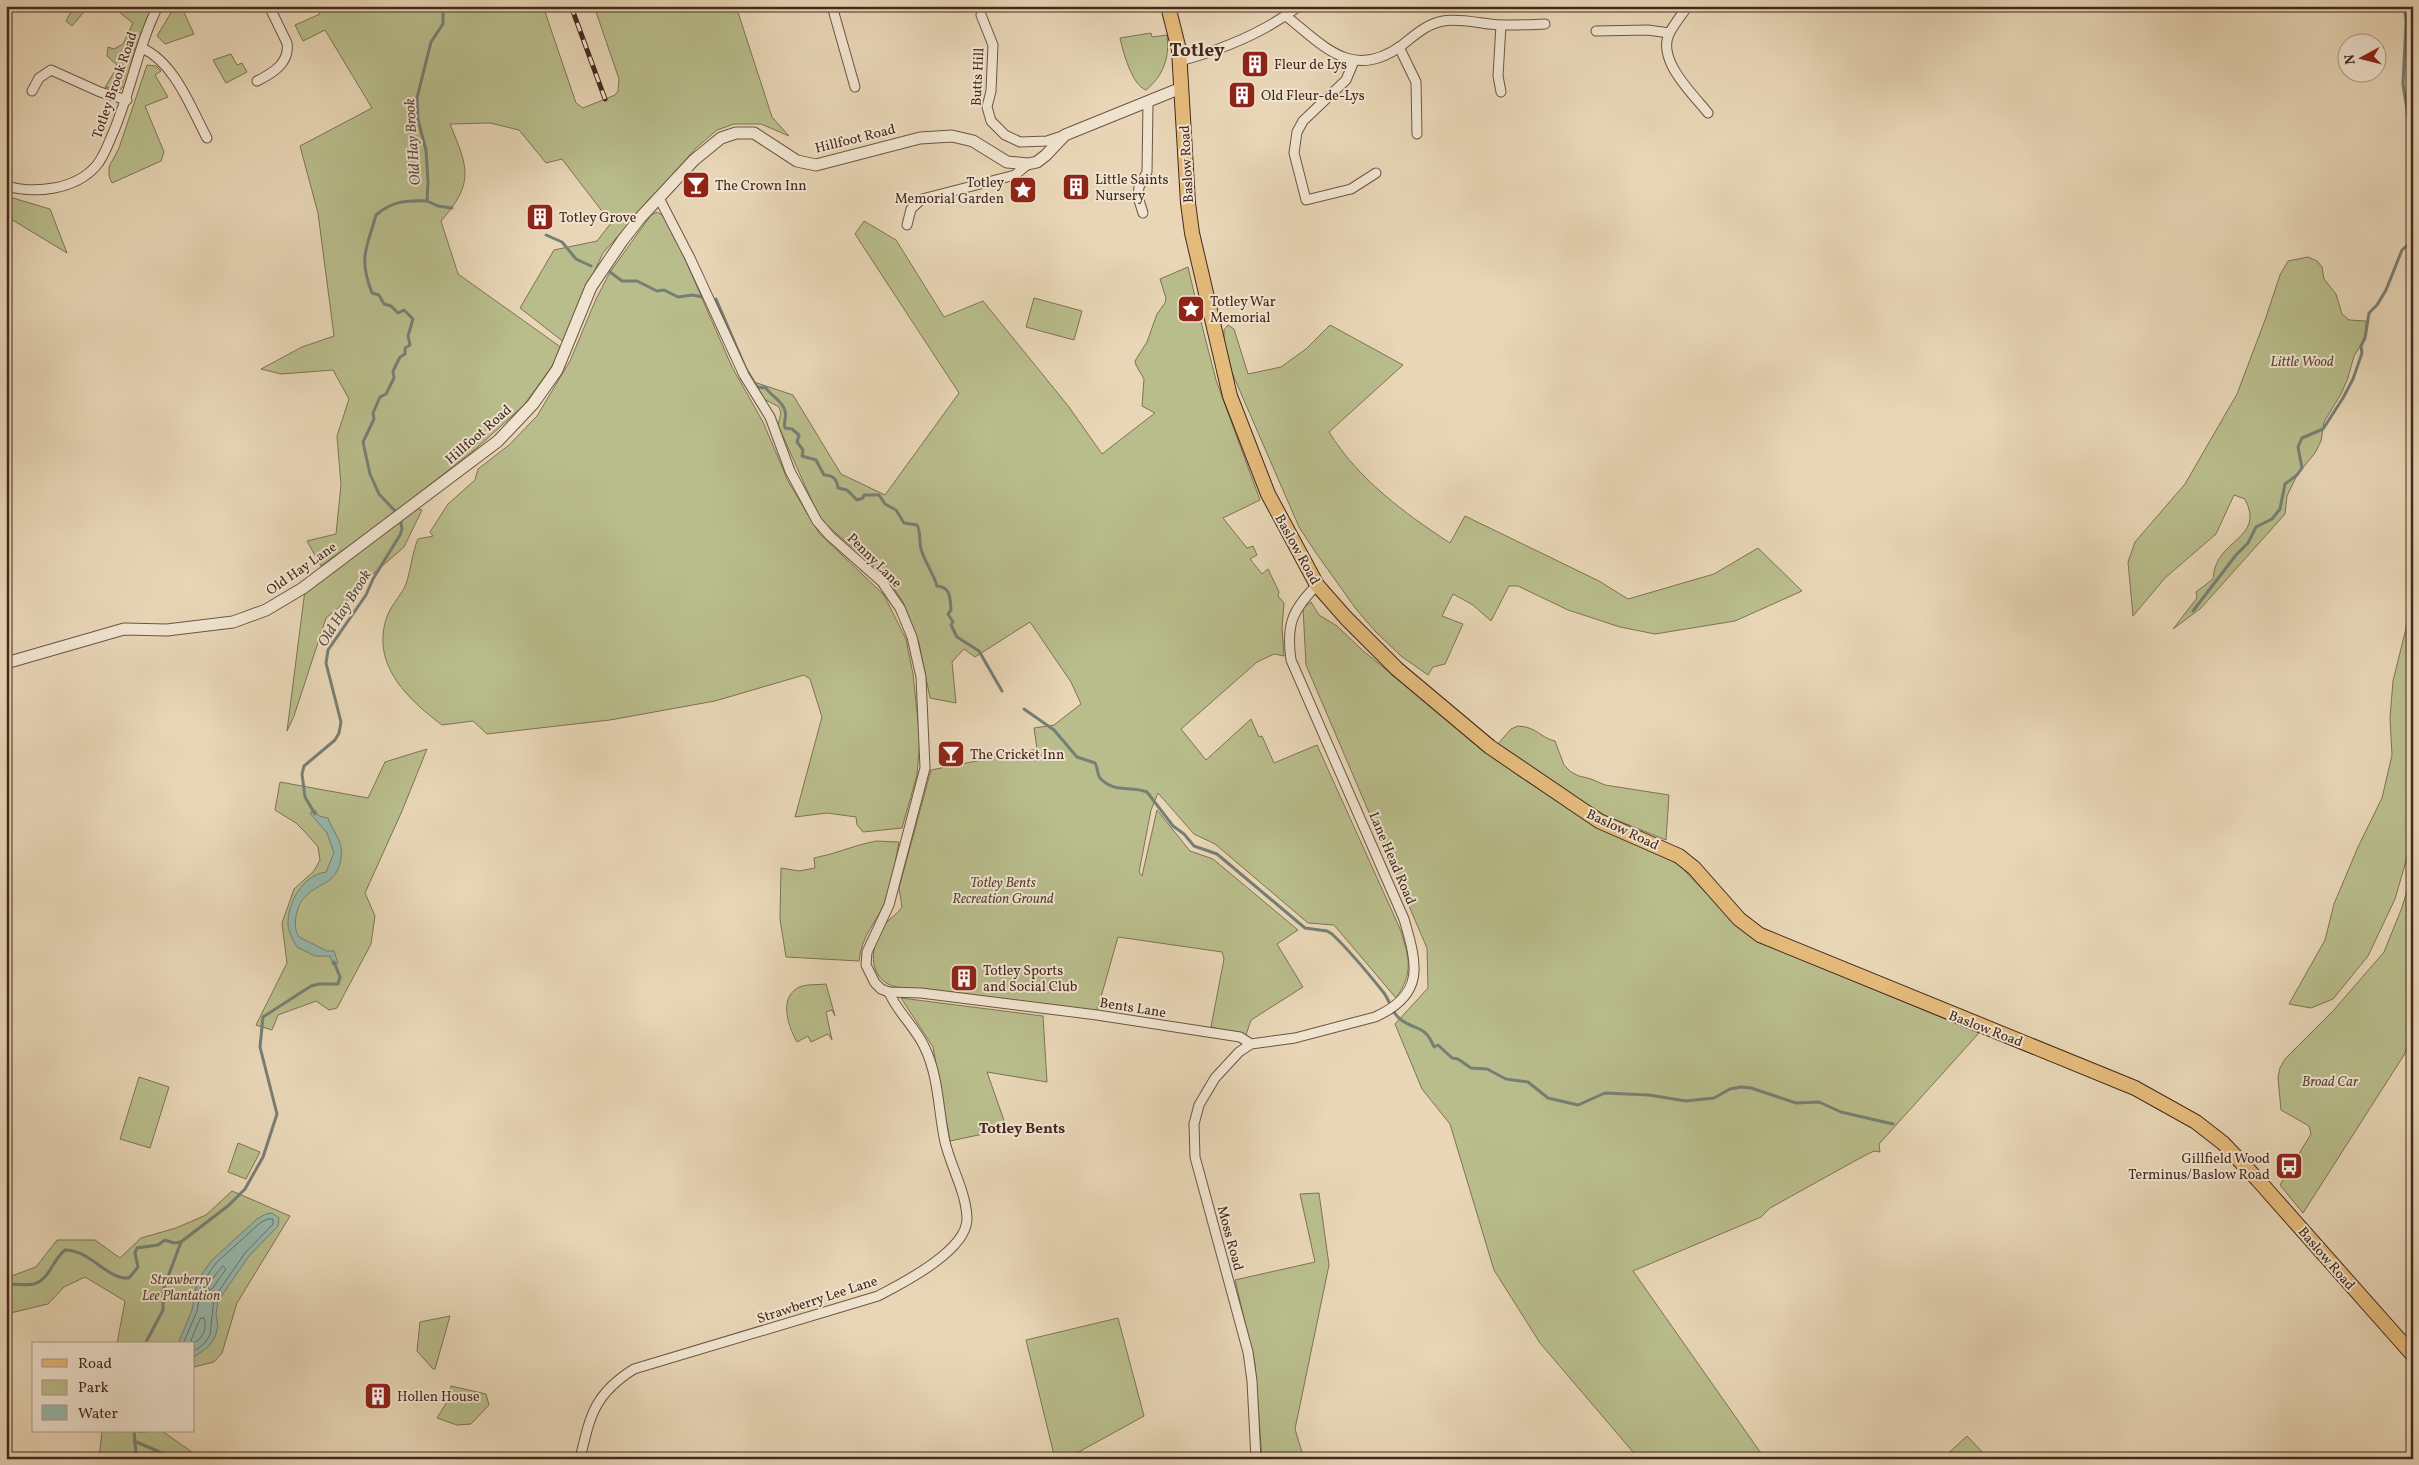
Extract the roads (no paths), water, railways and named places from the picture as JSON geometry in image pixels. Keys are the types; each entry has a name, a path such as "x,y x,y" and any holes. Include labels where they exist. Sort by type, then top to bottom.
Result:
{"main road":[{"name":"Baslow Road","path":"1168,6 1176,33 1180,61 1188,204 1192,233 1230,396 1268,494 1317,586 1397,669 1490,747 1599,821 1679,856 1694,868 1739,918 1760,935 2136,1088 2196,1122 2223,1143 2258,1180 2413,1355"}],"street":[{"name":"Totley Brook Road","path":"6,186 42,189 58,187 84,176 95,167 104,156 127,100 142,48 158,6"},
{"path":"257,81 276,70 287,56 287,43 269,6"},
{"path":"832,6 855,87"},
{"path":"1180,61 1210,53 1286,16 1299,6"},
{"path":"1688,6 1669,33 1671,62 1676,75 1708,113"},
{"name":"Butts Hill","path":"981,15 993,45 991,91 987,107 991,121 1005,135 1020,142 1047,142 1065,136"},
{"path":"1286,16 1336,54 1354,61 1365,62 1379,58 1399,47 1429,25 1443,21 1501,25 1545,24"},
{"path":"1501,25 1498,71 1501,92"},
{"path":"1596,31 1648,30 1669,33"},
{"path":"1399,47 1416,82 1417,134"},
{"path":"142,48 157,57 170,72 206,138"},
{"path":"1354,61 1344,82 1299,126 1294,153 1306,200 1351,189 1376,172"},
{"path":"32,91 39,78 51,70 100,92 127,100"},
{"path":"908,226 911,209 922,199 1015,175 1028,164 1037,162 1046,155 1065,136 1181,88"},
{"path":"1143,213 1138,197 1139,187 1147,172 1148,103"},
{"name":"Hillfoot Road","path":"448,480 498,441 533,404 557,370 591,287 622,241 694,160 721,138 742,132 754,133 798,161 808,164 829,162 920,138 952,136 973,141 1007,162 1028,164"},
{"name":"Penny Lane","path":"659,198 690,258 744,375 770,417 790,471 816,520 830,536 882,582 900,608 912,637 921,677 925,768 889,905 868,946 866,958 869,973 881,989 889,992"},
{"name":"Old Hay Lane","path":"6,663 124,629 167,630 222,625 244,619 281,602 448,480"},
{"name":"Lane Head Road","path":"1252,1044 1295,1038 1375,1018 1387,1011 1408,992 1415,976 1412,951 1404,919 1291,660 1291,626 1295,610 1317,586"},
{"name":"Bents Lane","path":"889,992 921,993 1097,1015 1240,1037 1252,1044"},
{"name":"Strawberry Lee Lane","path":"580,1459 594,1408 612,1384 634,1369 878,1296 904,1282 944,1255 962,1233 967,1218 964,1198 945,1142 932,1065 914,1026 889,992"},
{"name":"Moss Road","path":"1252,1044 1233,1057 1215,1078 1195,1117 1193,1140 1195,1157 1248,1352 1252,1381 1256,1459"}],"water":[{"path":"315,810 319,816 328,818 341,846 341,857 336,873 332,878 310,893 301,902 295,923 299,937 327,951 334,951 338,963 333,965 330,956 315,956 297,947 290,934 288,925 290,908 298,891 310,878 326,872 334,853 327,833 310,813"},
{"path":"272,1213 279,1218 278,1226 249,1256 218,1301 216,1314 218,1326 215,1337 208,1347 195,1356 195,1342 179,1342 192,1310 197,1281 212,1260 257,1219"}],"waterway":[{"name":"Old Hay Brook","path":"397,513 379,494 370,474 363,442 374,419 373,413 380,397 386,394 394,378 393,371 400,357 405,354 405,348 410,345 408,336 413,319 404,310 398,313 391,306 384,304 379,295 372,293 365,270 365,253 376,215 382,210 400,202 427,201 426,150 418,120 417,98 431,42 443,24 443,6"},
{"path":"2404,6 2406,21 2403,84 2413,150"},
{"path":"427,201 438,206 452,208"},
{"path":"546,235 562,242 576,259 591,266"},
{"path":"2193,611 2236,555 2248,543 2256,527 2272,519 2280,509 2285,484 2297,475 2302,468 2298,447 2302,438 2323,429 2343,398 2353,379 2362,353 2361,346 2365,338 2369,313 2377,305 2386,290 2402,250 2413,240"},
{"path":"610,272 622,281 637,281 657,291 664,290 678,297 693,295 702,297"},
{"path":"716,299 746,369 757,387 766,388 784,407 785,428 792,429 799,435 797,442 803,450 802,456 816,460 824,475 834,478 838,488 847,490 857,500 863,498 864,495 879,495 885,504 896,510 904,523 917,525 921,549 937,586 945,588 949,594 951,610 948,614 953,622 951,625 957,637 979,651 1002,691"},
{"name":"Old Hay Brook","path":"315,814 305,797 302,774 304,766 335,740 339,733 341,722 326,663 328,650 366,595 373,579 400,535 402,529 400,518"},
{"path":"1024,709 1054,730 1077,757 1095,763 1100,778 1106,783 1117,788 1147,792 1173,826 1184,834 1194,846 1217,854 1305,928 1327,931 1332,934 1353,955 1384,993 1397,1016 1405,1023 1423,1031 1434,1047 1438,1045 1452,1058 1458,1059 1471,1068 1487,1069 1506,1079 1528,1082 1548,1098 1578,1105 1605,1093 1649,1095 1686,1101 1714,1098 1730,1089 1741,1087 1751,1088 1796,1103 1819,1102 1841,1112 1893,1124"},
{"name":"Old Hay Brook","path":"146,1342 163,1310 163,1290 181,1242 229,1205 245,1189 263,1157 277,1114 260,1047 263,1017 311,986 338,984 340,977 334,962"},
{"path":"6,1285 34,1284 44,1278 57,1258 65,1250 83,1255 113,1274 129,1278 138,1267 135,1253 137,1248 158,1245 165,1240 174,1243 181,1242"},
{"name":"Old Hay Brook","path":"133,1459 136,1453 134,1432"},
{"path":"134,1441 176,1459"}],"railway":[{"path":"571,6 605,99"}],"place":[{"name":"Fleur de Lys","path":"1255,64"},
{"name":"Old Fleur-de-Lys","path":"1242,95"},
{"name":"The Crown Inn","path":"696,185"},
{"name":"Little Saints Nursery","path":"1076,187"},
{"name":"Totley Memorial Garden","path":"1023,190"},
{"name":"Totley Grove","path":"540,217"},
{"name":"Totley War Memorial","path":"1191,309"},
{"name":"The Cricket Inn","path":"951,754"},
{"name":"Totley Sports and Social Club","path":"964,978"},
{"name":"Gillfield Wood Terminus/Baslow Road","path":"2289,1166"},
{"name":"Hollen House","path":"378,1396"}],"district":[{"name":"Totley","path":"1197,49"},
{"name":"Totley Bents","path":"1022,1128"}],"park label":[{"name":"Little Wood","path":"2302,361"},
{"name":"Totley Bents Recreation Ground","path":"1003,890"},
{"name":"Broad Car","path":"2330,1081"},
{"name":"Strawberry Lee Plantation","path":"181,1288"}]}
